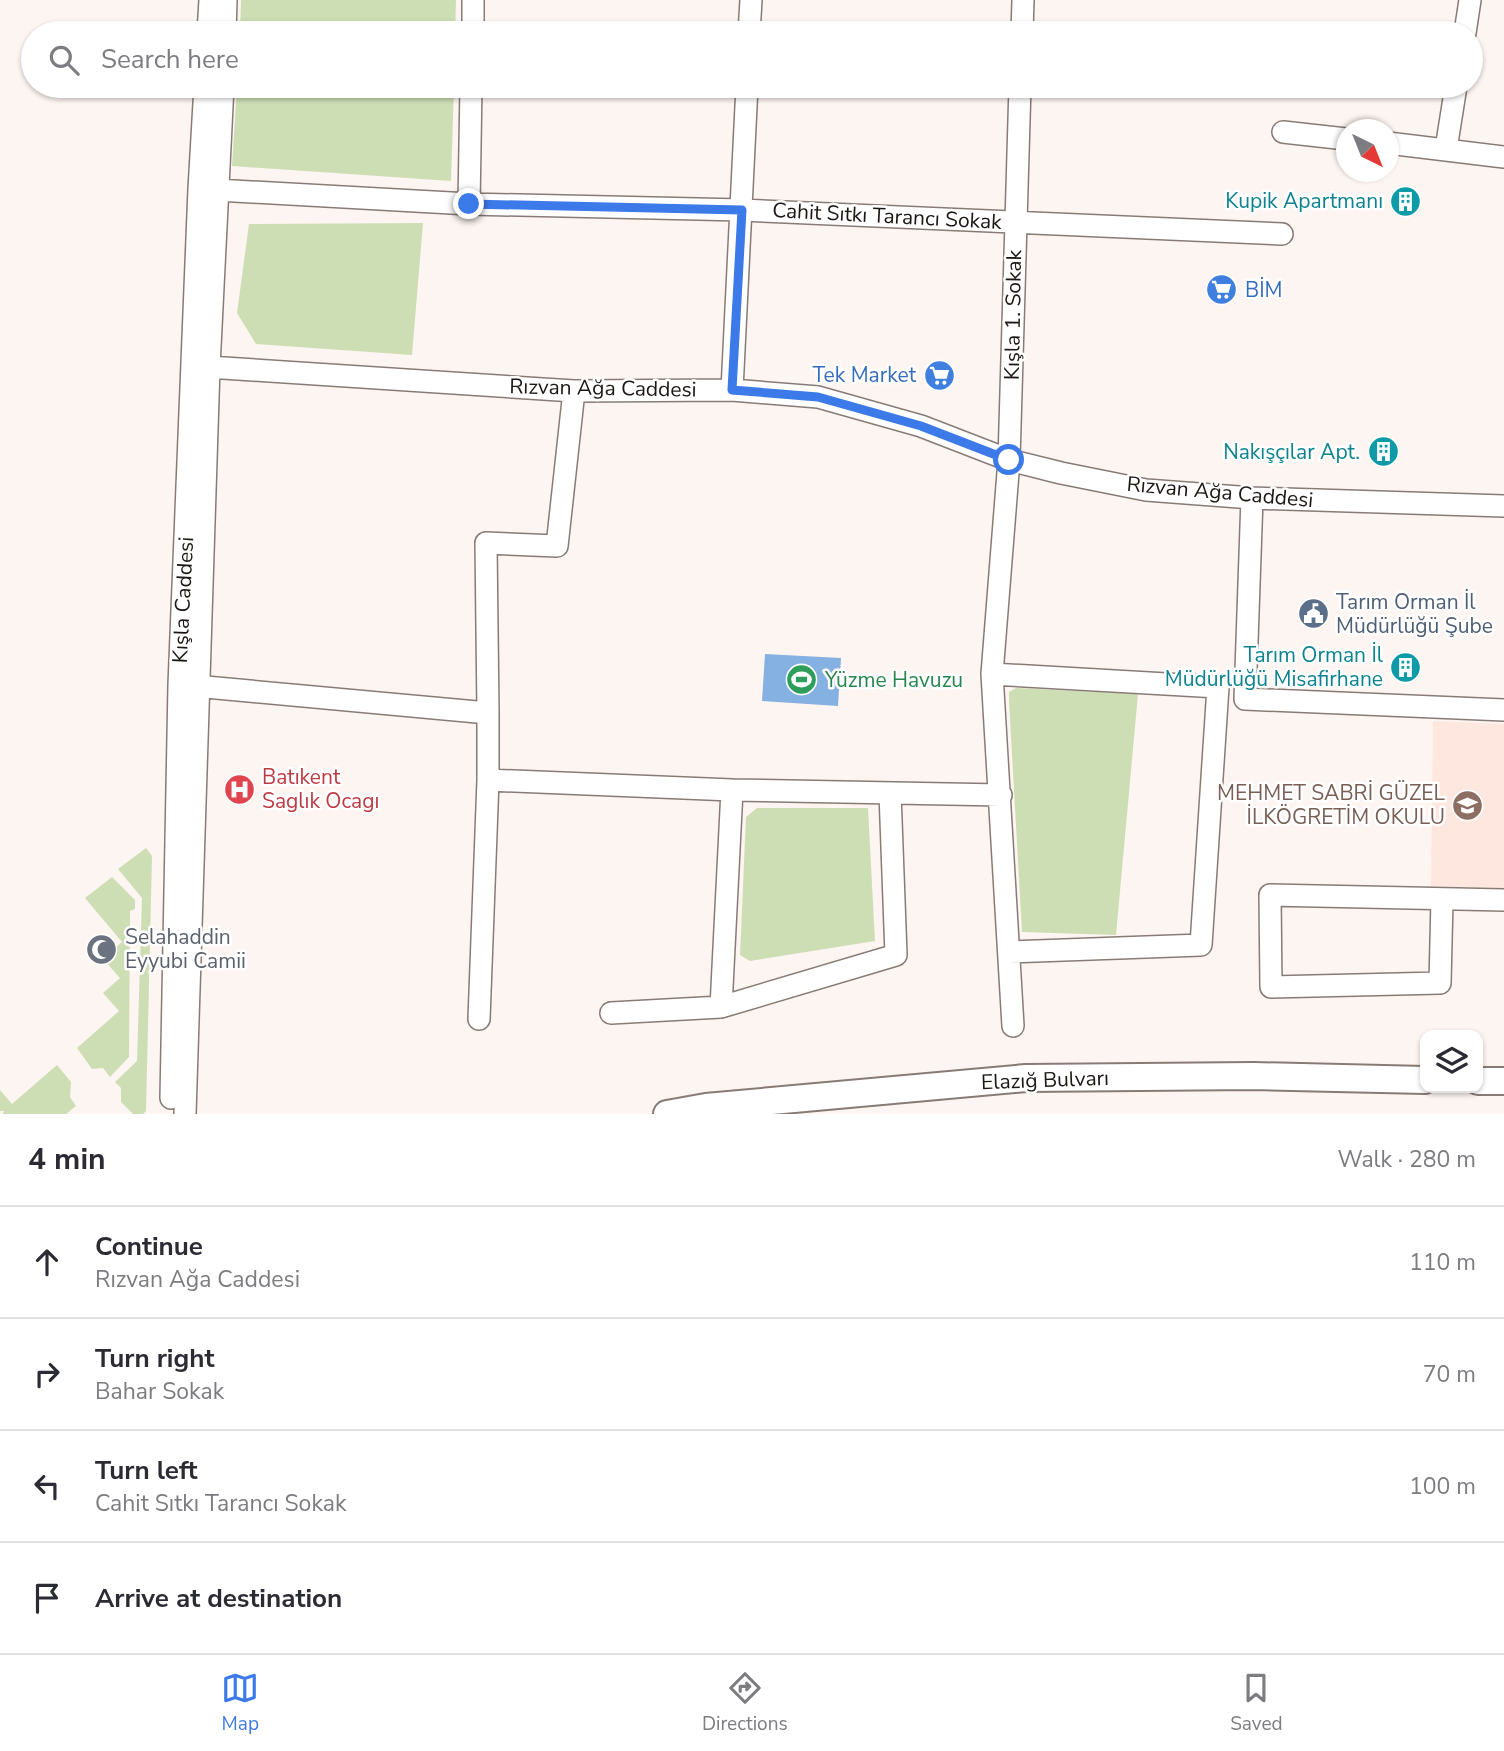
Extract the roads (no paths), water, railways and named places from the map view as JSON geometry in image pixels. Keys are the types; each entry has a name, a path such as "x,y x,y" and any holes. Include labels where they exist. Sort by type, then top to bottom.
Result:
{"main road":[{"name":"Elazığ Bulvarı","path":"667,1114 706,1107 1026,1077 1254,1076 1420,1080"},
{"path":"1483,1081 1504,1081"}],"street":[{"path":"209,21 210,0"},
{"path":"225,21 226,0"},
{"path":"473,0 473,21"},
{"path":"750,21 751,0"},
{"path":"1022,21 1023,0"},
{"path":"1467,21 1470,0"},
{"name":"Kışla Caddesi","path":"168,1108 208,189 205,98"},
{"path":"208,189 221,98"},
{"path":"469,204 471,98"},
{"path":"732,390 747,98"},
{"name":"Kışla 1. Sokak","path":"1013,1026 992,674 1009,460 1020,98"},
{"path":"1446,149 1454,98"},
{"path":"1283,132 1336,138"},
{"path":"1399,144 1504,157"},
{"name":"Cahit Sıtkı Tarancı Sokak","path":"208,189 469,204 742,210 1282,234"},
{"name":"Rızvan Ağa Caddesi","path":"201,366 574,391 732,390 818,397 921,426 1009,460 1146,490 1252,498 1504,506"},
{"path":"479,1019 488,780 486,543 557,546 574,391"},
{"path":"1252,498 1245,699 1504,710"},
{"path":"992,674 1217,687 1201,945 1010,952"},
{"path":"185,1114 188,686 488,713"},
{"path":"488,780 732,790 1001,795"},
{"path":"720,1007 732,790"},
{"path":"611,1013 720,1007 896,956 890,793"},
{"path":"1442,900 1440,983 1270,987 1270,895 1504,900"}],"water":[{"name":"Yüzme Havuzu","path":"765,654 841,658 838,706 762,701"}],"place":[{"name":"Kupik Apartmanı","path":"1406,201"},
{"name":"BİM","path":"1222,290"},
{"name":"Tek Market","path":"939,375"},
{"name":"Nakışçılar Apt.","path":"1383,452"},
{"name":"Tarım Orman İl Müdürlüğü Şube","path":"1313,614"},
{"name":"Tarım Orman İl Müdürlüğü Misafirhane","path":"1406,667"},
{"name":"Yüzme Havuzu","path":"802,680"},
{"name":"Batıkent Saglık Ocagı","path":"239,789"},
{"name":"MEHMET SABRİ GÜZEL İLKÖGRETİM OKULU","path":"1468,805"},
{"name":"Selahaddin Eyyubi Camii","path":"102,949"}]}
